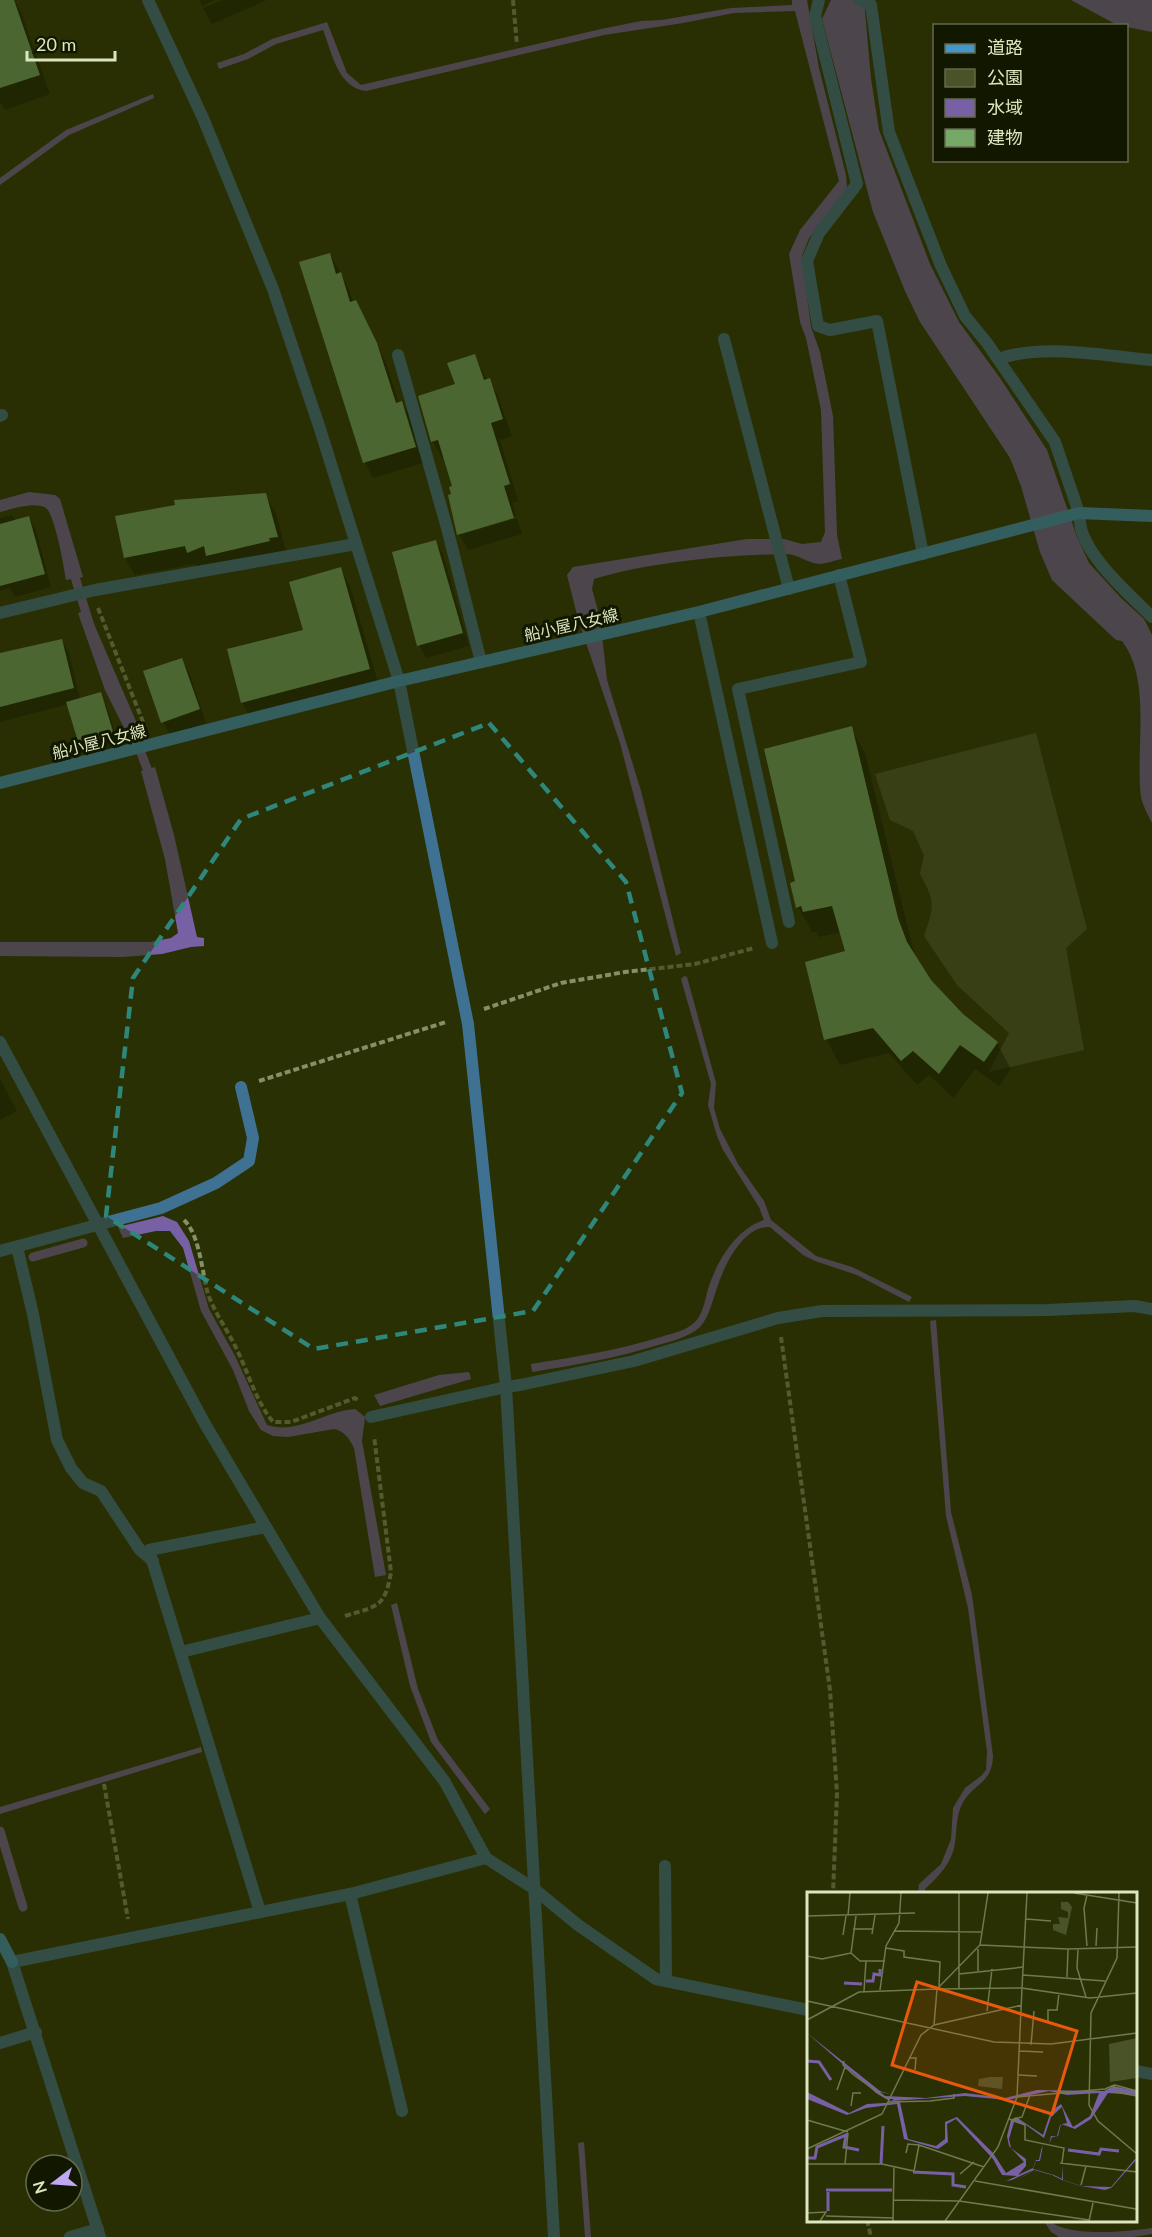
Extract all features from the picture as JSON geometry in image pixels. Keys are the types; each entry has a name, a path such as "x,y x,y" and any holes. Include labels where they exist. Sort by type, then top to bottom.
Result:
{"main road":[{"name":"船小屋八女線","path":"0,783 399,681 699,612 1075,514 1152,516"},
{"path":"0,1939 12,1962"},
{"path":"0,1954 12,1962"}],"street":[{"path":"148,0 203,118 273,289 320,429 399,681 467,1016 506,1387 554,2237"},
{"path":"819,0 815,16 857,183 819,233 807,261 818,326 830,330 877,321 922,554"},
{"path":"868,2 889,132 940,266 965,316 998,359 1055,442 1082,533 1110,575 1152,617"},
{"path":"724,339 789,589"},
{"path":"998,359 1017,352 1051,351 1152,360"},
{"path":"399,355 481,662"},
{"path":"0,613 92,591 356,544"},
{"path":"789,922 738,689 861,662 839,575"},
{"path":"699,612 772,943"},
{"path":"0,1042 205,1424 266,1527 322,1620 445,1782 486,1858 533,1888 578,1925 656,1979 807,2010"},
{"path":"0,1251 166,1205 216,1183 249,1161 253,1138 241,1087"},
{"path":"17,1247 33,1314 57,1440 71,1468 83,1483 101,1491 140,1550 153,1561"},
{"path":"371,1417 634,1361 778,1318 822,1311 1048,1310 1135,1306 1152,1309"},
{"path":"260,1912 150,1550 266,1527"},
{"path":"181,1652 322,1620"},
{"path":"70,2237 99,2233 12,1962 350,1894 486,1858"},
{"path":"665,1866 666,1981"},
{"path":"350,1894 402,2111"},
{"path":"0,2043 36,2032"},
{"path":"1137,2071 1152,2074"}],"path":[{"path":"513,0 517,45"},
{"path":"92,591 152,744"},
{"path":"241,1087 467,1016 561,983 695,964 772,943"},
{"path":"166,1205 189,1225 209,1296 238,1351 257,1397 273,1422 291,1422 355,1398 365,1406 371,1417 391,1572 388,1592 376,1606 322,1620"},
{"path":"778,1318 830,1690 837,1793 833,1892"},
{"path":"104,1784 131,1938"},
{"path":"867,2222 871,2237"}],"highlighted area":[{"path":"489,723 626,882 682,1093 533,1311 314,1349 106,1216 133,978 241,819"}],"green space":[{"path":"1036,733 1087,929 1066,948 1084,1050 989,1072 1009,1033 957,985 924,936 932,904 920,874 924,855 913,831 890,820 875,774"}],"water":[{"path":"792,0 807,0 819,68 846,175 847,188 809,238 802,256 811,327 820,352 833,416 837,535 842,559 819,564 785,554 689,560 639,568 594,579 592,589 600,618 607,680 641,791 681,953 676,956 620,743 578,619 567,575 573,567 747,539 784,539 802,544 821,542 825,532 821,410 806,338 800,322 789,254 800,230 839,181 795,11 734,13 604,35 366,91 348,83 342,76 323,30 276,44 248,59 219,69 217,63 244,54 272,39 327,22 347,73 361,85 641,21 662,20 731,8 792,5"},
{"path":"831,0 864,0 871,79 879,130 930,264 959,322 1000,378 1047,450 1077,537 1089,563 1144,619 1152,635 1152,823 1141,797 1140,695 1131,657 1122,641 1116,640 1052,580 1040,552 1021,486 1010,458 920,322 905,291 873,212 822,19"},
{"path":"1071,0 1152,0 1152,32 1128,27 1128,24 1115,24"},
{"path":"153,94 154,98 69,135 0,185 0,178 66,130"},
{"path":"29,492 55,495 60,499 83,577 66,580 56,530 46,508 30,505 0,512 0,500"},
{"path":"88,610 141,733 128,736 105,690 78,613"},
{"path":"155,767 174,835 197,937 204,938 204,946 162,954 123,957 0,956 0,942 150,942 171,938 178,933 165,859 141,771"},
{"path":"684,976 687,977 716,1083 714,1108 720,1129 738,1164 764,1201 771,1220 816,1256 852,1267 912,1297 909,1302 857,1275 815,1261 803,1255 770,1227 761,1228 752,1232 737,1247 721,1276 706,1318 696,1330 675,1340 627,1354 532,1372 531,1364 629,1346 675,1333 691,1325 700,1315 716,1268 728,1248 744,1231 764,1220 759,1207 723,1150 717,1136 708,1105 711,1084 681,979"},
{"path":"163,1216 177,1222 189,1241 209,1309 235,1356 267,1425 289,1427 300,1425 355,1409 365,1417 362,1441 386,1575 375,1577 354,1448 348,1438 334,1429 288,1437 273,1436 261,1430 249,1411 233,1370 201,1311 183,1248 170,1231 156,1231 123,1238 118,1227"},
{"path":"936,1320 951,1512 972,1595 993,1756 990,1772 963,1802 958,1817 955,1843 948,1863 924,1892 918,1892 919,1884 941,1864 951,1839 953,1808 965,1788 986,1770 987,1752 968,1608 946,1516 930,1321"},
{"path":"469,1372 471,1379 380,1406 374,1395 439,1375"},
{"path":"397,1603 418,1689 438,1740 490,1809 485,1814 431,1742 410,1686 391,1605"},
{"path":"201,1747 202,1752 0,1814 0,1807"},
{"path":"584,2142 591,2237 585,2237 578,2143"},
{"path":"1045,2222 1052,2222 1070,2229 1098,2232 1152,2228 1152,2234 1133,2237 1059,2237 1051,2232"}],"building":[{"path":"0,0 14,0 40,75 0,88"},
{"path":"330,253 336,274 341,272 350,302 356,300 377,343 396,403 402,401 416,447 363,463 299,262"},
{"path":"475,354 484,380 490,378 503,419 491,423 510,484 504,486 514,518 457,535 448,495 451,494 449,487 452,486 438,440 431,442 418,396 455,384 447,363"},
{"path":"266,493 278,537 269,538 270,541 206,556 204,546 187,553 185,546 124,558 115,516 175,505 174,500"},
{"path":"29,516 45,574 0,586 0,524"},
{"path":"436,540 463,633 417,646 392,552"},
{"path":"341,567 370,669 241,703 227,649 303,630 289,582"},
{"path":"62,639 74,688 0,707 0,653"},
{"path":"182,658 200,709 161,723 143,671"},
{"path":"101,692 115,738 80,748 66,702"},
{"path":"852,726 898,918 907,942 931,980 963,1014 998,1042 984,1062 960,1045 939,1074 913,1051 901,1061 873,1028 824,1040 805,962 845,951 832,906 803,912 801,906 796,908 790,883 795,881 764,749"}],"waterway":[{"path":"72,567 89,623"},
{"path":"130,724 151,779"},
{"path":"33,1257 83,1243"},
{"path":"0,1831 23,1907"}]}
